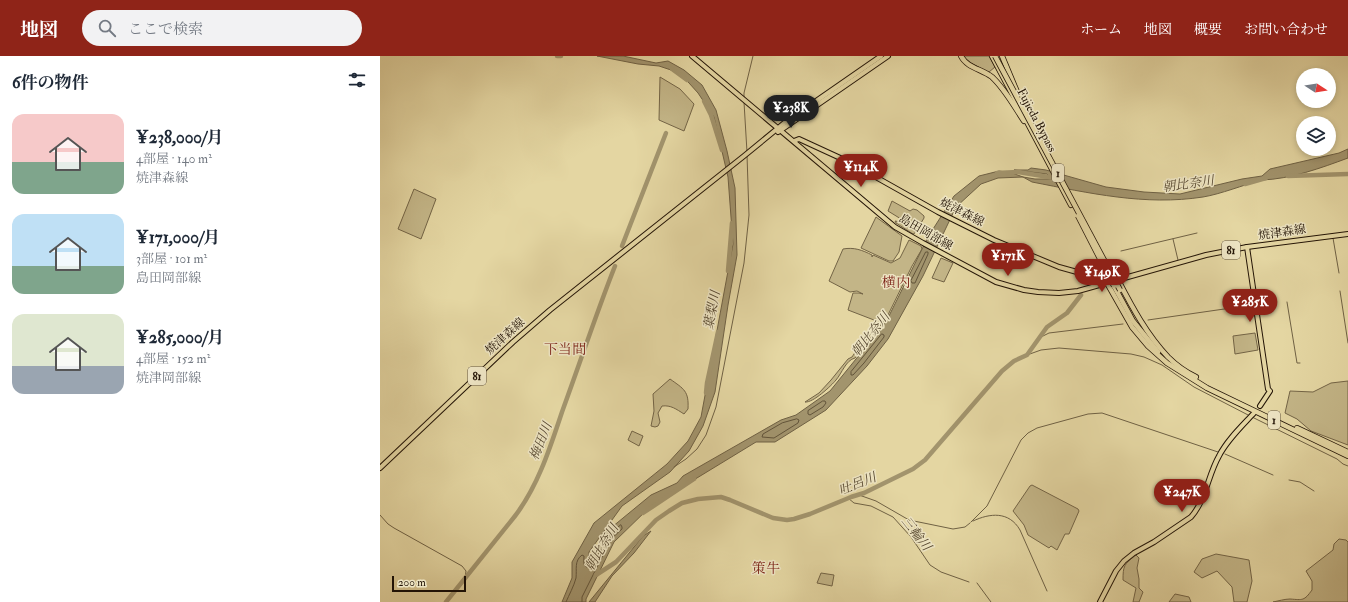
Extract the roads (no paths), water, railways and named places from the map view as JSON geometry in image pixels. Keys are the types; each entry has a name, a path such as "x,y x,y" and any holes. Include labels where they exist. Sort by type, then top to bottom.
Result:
{"highway":[{"path":"961,56 966,62 988,74 1000,86 1040,146"},
{"name":"Fujieda Bypass","path":"992,56 1129,314 1144,336 1163,357 1185,373"},
{"name":"Fujieda Bypass","path":"995,56 1139,324 1153,342 1169,358"},
{"name":"1","path":"1002,56 1030,123"},
{"name":"1","path":"1118,280 1140,320 1149,333 1169,358 1185,373"},
{"name":"1","path":"1107,283 1132,327 1148,346 1167,363 1201,382 1348,456"},
{"name":"1","path":"1201,382 1348,452"}],"main road":[{"name":"島田岡部線","path":"692,56 886,220 906,234 993,281 1024,290 1059,293 1080,290 1118,280"},
{"name":"焼津森線","path":"380,468 513,342 543,316 778,129 881,56"},
{"name":"焼津森線","path":"778,129 888,56"},
{"name":"焼津森線","path":"794,141 799,139 859,167 938,212 994,240 1059,267 1091,277 1096,276 1108,263 1118,280 1206,255 1247,247 1348,234"},
{"path":"1247,247 1268,389 1270,391 1260,406"},
{"path":"1100,602 1116,571 1124,561 1191,517 1196,511 1201,502 1219,455 1228,442 1254,413"}],"water":[{"path":"597,56 623,56 656,63 668,61 684,70 702,85 716,110 735,188 737,255 715,392 703,426 689,451 670,472 622,506 589,552 587,566 606,532 651,495 677,483 683,476 781,420 796,415 830,391 886,322 928,237 954,196 979,176 999,171 1012,173 1023,177 998,178 981,184 956,207 923,276 888,339 867,366 826,410 775,442 756,442 651,506 614,542 586,599 586,602 562,602 572,578 572,562 594,523 667,464 688,441 701,417 733,244 728,177 714,117 698,93 680,73 659,66 638,64"},
{"path":"1348,149 1348,158 1327,166 1284,178 1262,180 1225,192 1203,197 1160,200 1138,199 1096,194 1032,182 1023,177 1052,179 1047,174 1014,170 1028,170 1031,168 1046,170 1106,187 1144,192 1180,194 1242,179 1262,176 1270,169 1326,156 1336,156 1336,154"},
{"path":"651,531 634,553 612,576 595,602 589,602 643,536"}],"waterway":[{"path":"744,98 753,56"},
{"name":"葉梨川","path":"672,69 687,80"},
{"name":"葉梨川","path":"704,101 711,115 722,150"},
{"path":"744,102 747,152"},
{"name":"梅田川","path":"622,246 666,133"},
{"path":"674,467 697,449 706,435 716,407 744,263 749,215 747,155"},
{"name":"朝比奈川","path":"997,173 1018,172 1055,178"},
{"path":"1288,176 1348,174"},
{"name":"朝比奈川","path":"1245,184 1266,178"},
{"name":"葉梨川","path":"728,271 732,223"},
{"path":"1121,251 1197,233"},
{"path":"1333,238 1339,273"},
{"path":"1173,239 1178,260"},
{"name":"梅田川","path":"446,602 515,516 537,479 548,453 615,266"},
{"path":"1340,291 1348,343"},
{"name":"吐呂川","path":"596,575 616,562 656,520 682,503 698,499 721,497 773,518 787,520 794,519 864,493 913,469 925,460 1002,371 1014,361 1027,355 1047,327 1067,313 1081,295"},
{"path":"1287,302 1297,363 1300,363"},
{"path":"1148,320 1252,305"},
{"path":"1039,338 1049,333 1123,324"},
{"name":"葉梨川","path":"706,393 718,332"},
{"path":"1027,355 1041,350 1059,348 1131,354 1144,357 1162,365 1194,387 1250,416"},
{"path":"971,522 987,506 1021,440 1028,433 1037,428 1088,414 1102,413 1218,452"},
{"path":"1252,417 1337,459 1348,466"},
{"path":"1225,454 1273,475"},
{"name":"朝比奈川","path":"643,513 694,479"},
{"path":"1289,480 1300,482 1314,491"},
{"path":"859,495 876,501 909,520 953,529 965,527 970,523"},
{"name":"三輪川","path":"848,498 854,503 871,506 893,517 911,537 930,565 941,572 969,582"},
{"path":"380,515 394,528 462,566 466,571 465,579"},
{"path":"973,521 986,516 999,515 1010,519 1016,524 1047,591"},
{"name":"三輪川","path":"977,583 991,602"}],"district":[{"name":"横内","path":"896,282"},
{"name":"下当間","path":"565,349"},
{"name":"策牛","path":"766,568"}]}
